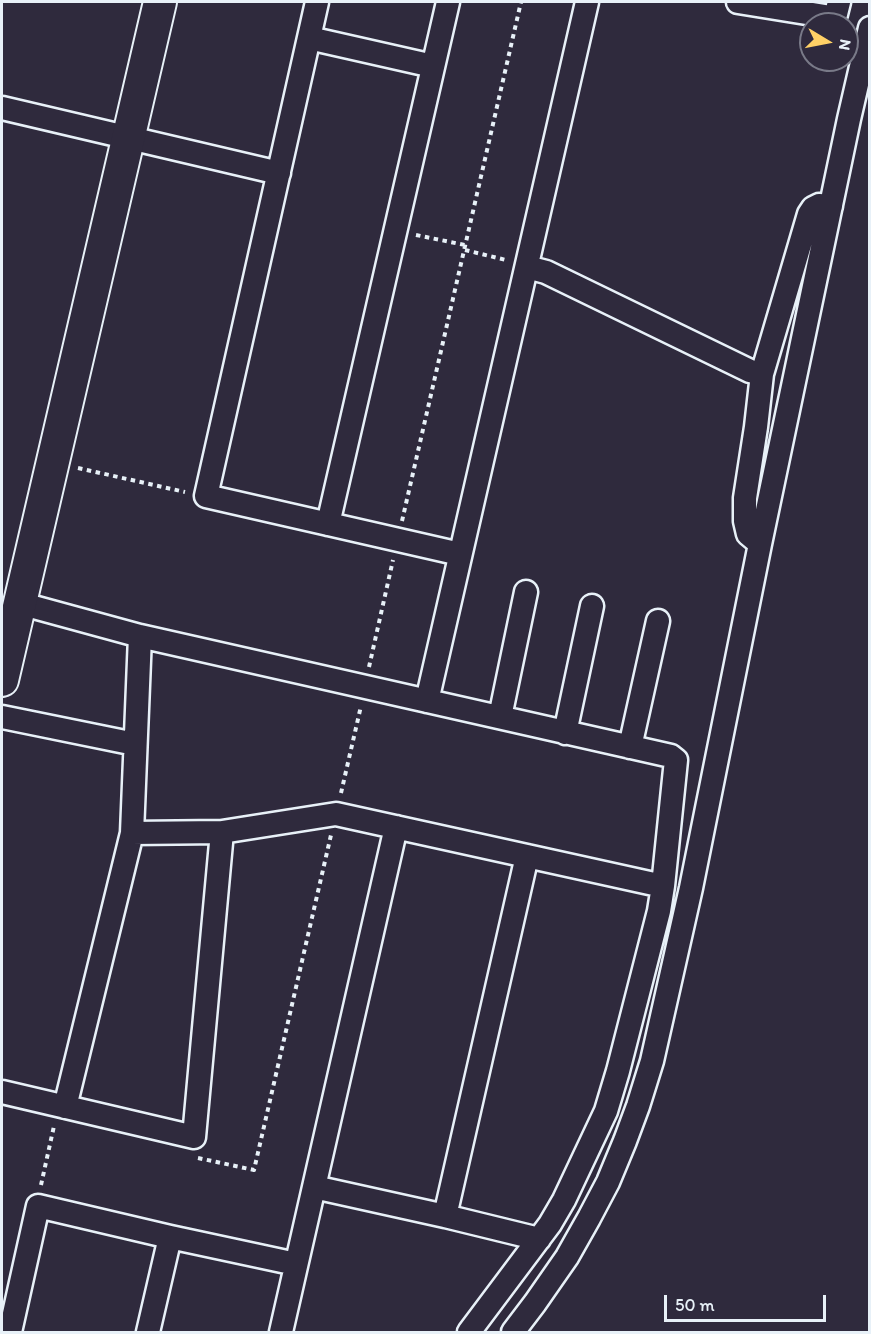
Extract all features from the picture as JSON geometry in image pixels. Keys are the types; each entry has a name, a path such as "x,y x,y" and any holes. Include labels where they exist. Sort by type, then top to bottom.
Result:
{"street":[{"path":"2,680 10,601 52,462 160,2"},
{"path":"317,2 206,496 460,554"},
{"path":"328,524 448,2"},
{"path":"427,700 587,2"},
{"path":"738,2 831,17 836,14 839,2"},
{"path":"513,1332 567,1257 608,1182 638,1106 652,1061 686,912 760,544 870,28"},
{"path":"309,38 433,66"},
{"path":"2,108 279,173"},
{"path":"760,544 748,534 745,521 745,498 762,374 809,214 819,205 831,206"},
{"path":"527,267 546,273 750,371 762,374"},
{"path":"500,717 526,592"},
{"path":"10,601 140,636 671,756 676,760 659,911 606,1111 564,1200 550,1224 469,1332"},
{"path":"565,733 592,606"},
{"path":"630,747 658,621"},
{"path":"65,1107 132,833 140,636"},
{"path":"2,717 135,744"},
{"path":"132,833 222,832 336,814 663,886"},
{"path":"281,1332 396,827"},
{"path":"2,1092 194,1137 222,832"},
{"path":"445,1216 527,856"},
{"path":"314,1187 539,1239"},
{"path":"10,1332 38,1206 296,1264"},
{"path":"148,1332 170,1237"}],"path":[{"path":"187,1155 254,1170 521,2"},
{"path":"396,230 516,262 527,267"},
{"path":"52,462 206,496"},
{"path":"38,1206 54,1126 44,1123"}]}
